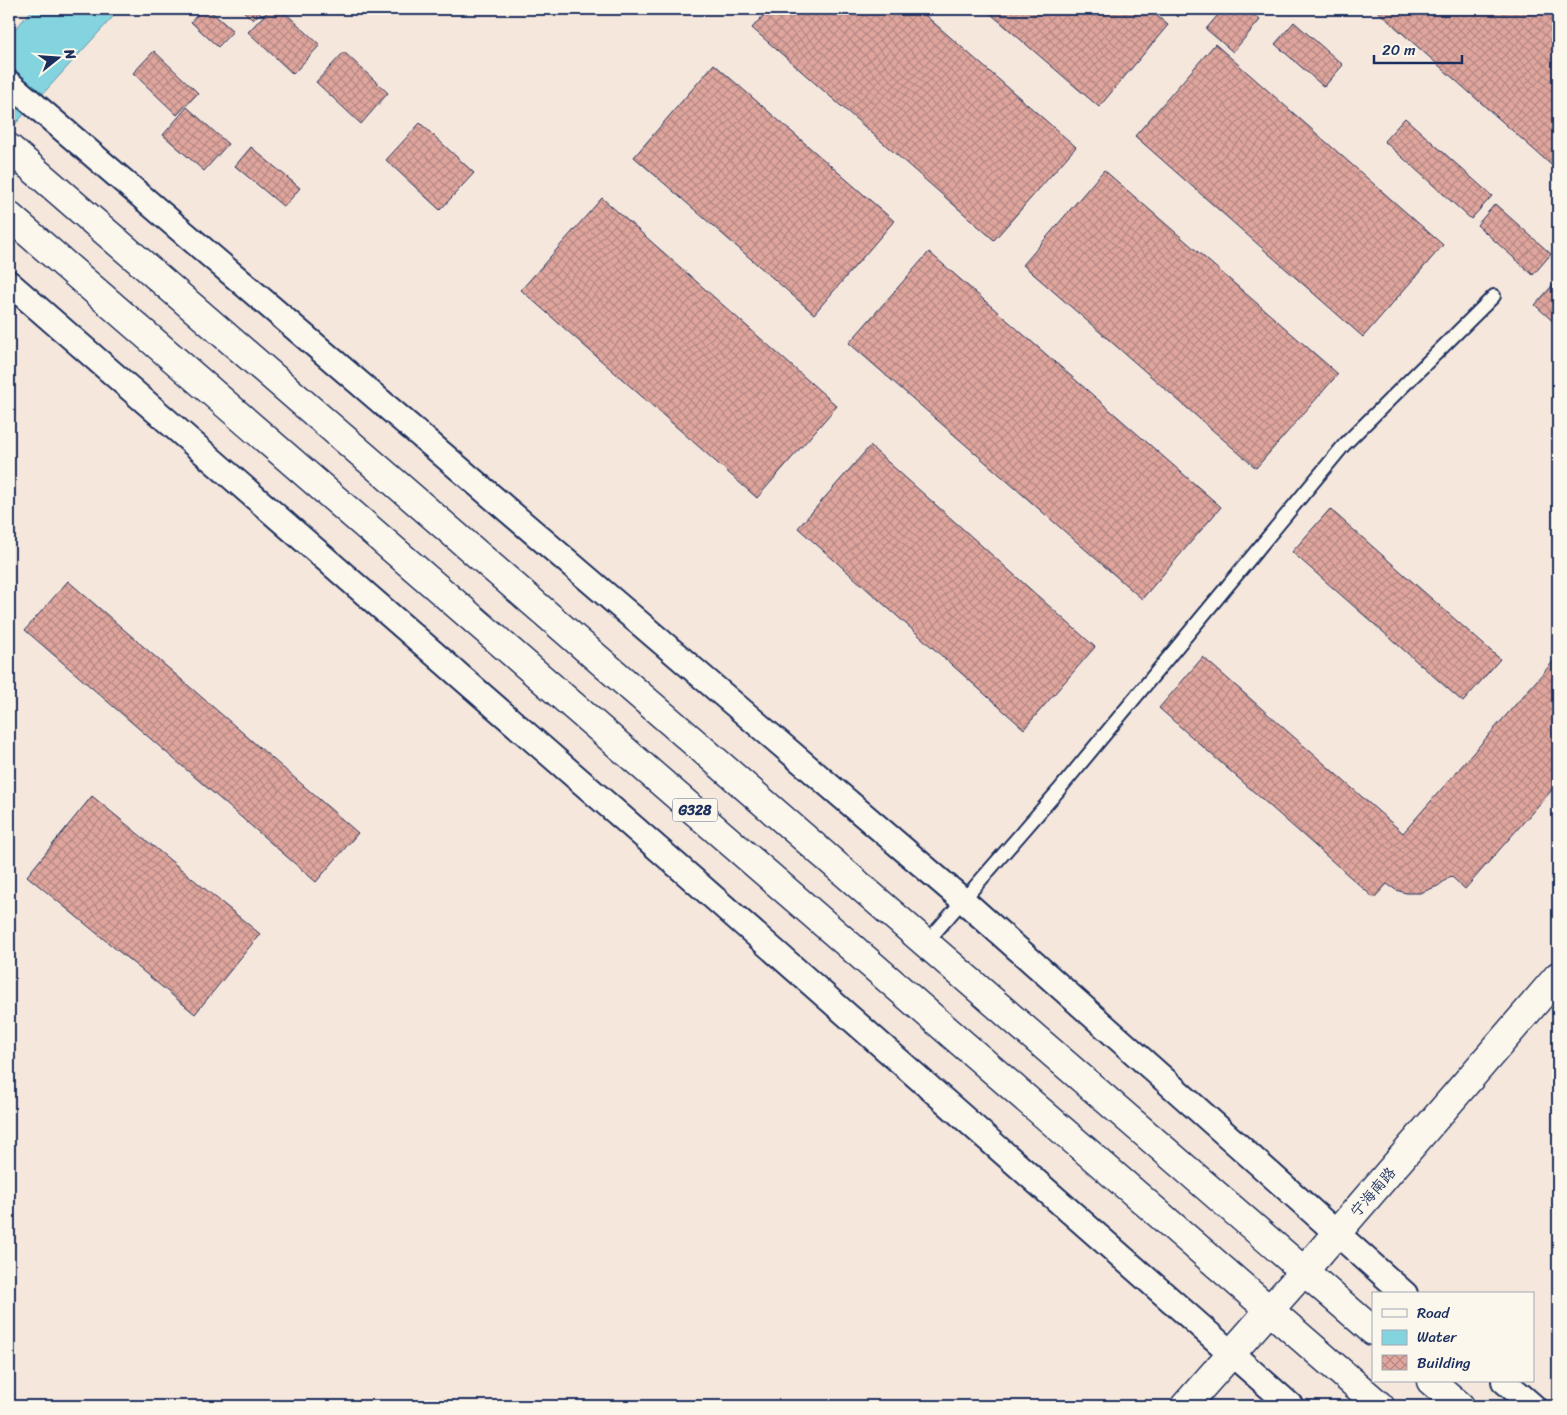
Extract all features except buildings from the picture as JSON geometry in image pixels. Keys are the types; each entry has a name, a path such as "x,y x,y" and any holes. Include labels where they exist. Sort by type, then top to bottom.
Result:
{"main road":[{"path":"14,152 1372,1330"},
{"name":"G328","path":"9,216 1380,1406"},
{"name":"宁海南路","path":"1186,1406 1558,976"},
{"path":"1432,1382 1460,1406"}],"street":[{"path":"9,83 964,901 1403,1292"},
{"path":"9,282 664,854 1291,1406"},
{"path":"1505,1382 1533,1406"}],"lane":[{"path":"926,943 1058,791 1344,445 1494,296"}],"water":[{"path":"33,9 120,9 9,131 9,36"}]}
